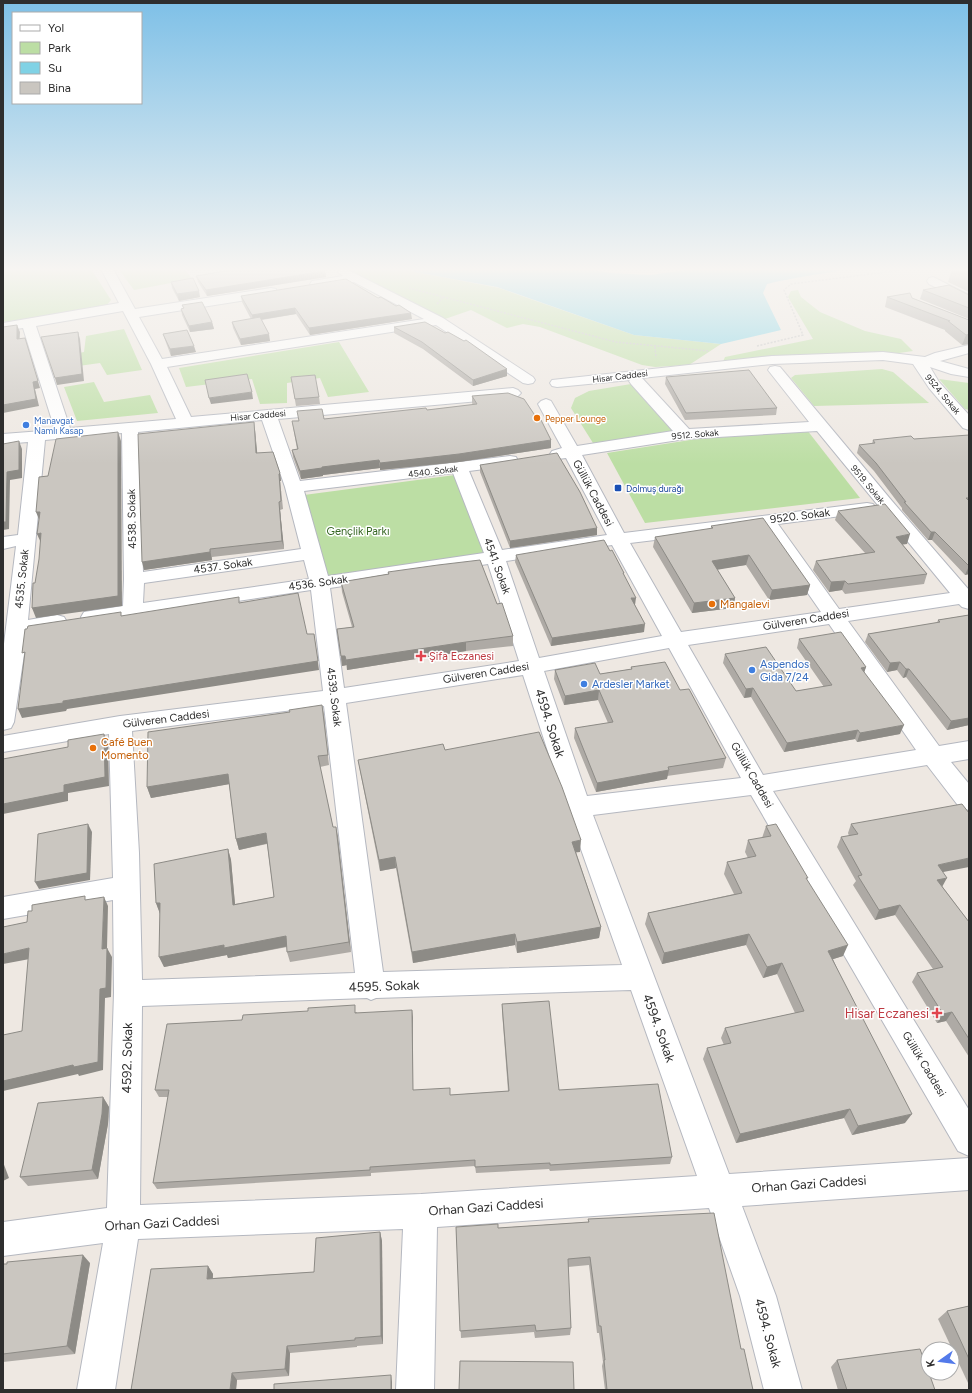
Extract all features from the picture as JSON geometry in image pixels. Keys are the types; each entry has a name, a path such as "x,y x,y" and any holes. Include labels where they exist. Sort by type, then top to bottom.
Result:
{"street":[{"path":"32,334 64,433"},
{"path":"142,334 158,364 185,422"},
{"path":"158,364 353,334"},
{"path":"458,334 528,380"},
{"path":"545,396 545,380 528,380 516,385 514,388 545,396 675,376 890,364 918,361 969,349"},
{"name":"Hisar Caddesi","path":"3,439 268,414 545,396 772,360 883,356 918,361 969,373"},
{"name":"9524. Sokak","path":"918,361 934,385 969,426"},
{"name":"9519. Sokak","path":"775,370 968,602"},
{"path":"636,381 685,434"},
{"name":"Güllük Caddesi","path":"545,396 571,452 678,646 758,785 969,1140"},
{"name":"4539. Sokak","path":"268,414 294,487 320,583 371,987"},
{"name":"9512. Sokak","path":"571,452 685,434 821,426"},
{"name":"4538. Sokak","path":"130,427 134,578 133,611"},
{"name":"4535. Sokak","path":"3,722 17,628 12,598 26,539 37,436"},
{"name":"4540. Sokak","path":"294,487 459,468 571,452"},
{"name":"4541. Sokak","path":"459,468 495,557 532,668"},
{"name":"9520. Sokak","path":"618,539 886,505"},
{"path":"766,520 933,756 969,801"},
{"path":"3,543 26,539"},
{"name":"4536. Sokak","path":"17,628 618,539"},
{"name":"4537. Sokak","path":"134,578 312,553"},
{"name":"Gülveren Caddesi","path":"3,744 120,724 334,697 968,602"},
{"name":"4594. Sokak","path":"532,668 578,807 758,1296 784,1390"},
{"name":"4592. Sokak","path":"96,1390 123,1223 128,993 127,887 120,724"},
{"path":"578,807 758,785 969,750"},
{"path":"3,908 127,887"},
{"name":"4595. Sokak","path":"128,993 371,987 640,977"},
{"name":"Orhan Gazi Caddesi","path":"3,1239 123,1223 421,1211 969,1174"},
{"path":"415,1390 421,1211"}],"path":[{"path":"584,334 616,342 715,351"},
{"path":"754,346 803,334"}],"green space":[{"path":"97,334 126,334 142,370 107,375 100,363 57,369 49,358 84,352 86,336"},
{"path":"559,334 631,334 721,344 689,365 655,367 642,365"},
{"path":"810,334 879,334 901,339 913,351 899,353 826,354 722,364 725,357 813,339"},
{"path":"339,342 369,392 328,397 320,378 287,383 287,403 260,404 252,379 186,387 179,368"},
{"path":"882,369 893,372 929,403 814,406 791,378 795,375"},
{"path":"939,379 969,383 969,410 965,409"},
{"path":"94,382 104,402 150,395 158,413 77,421 64,387"},
{"path":"631,384 676,432 593,443 571,408 575,398 589,391"},
{"path":"807,430 860,498 645,523 607,453 690,440"},
{"name":"Gençlik Parkı","path":"455,475 488,555 322,580 304,495"}],"water":[{"path":"631,334 764,334 721,344"}],"building":[{"path":"3,334 17,334 17,339 25,338 38,381 33,382 36,399 3,405"},
{"path":"63,334 78,334 82,374 55,378 41,337"},
{"path":"163,334 189,334 194,346 170,349"},
{"path":"238,334 269,334 240,339"},
{"path":"407,334 452,334 464,341 466,340 507,369 473,380 422,342"},
{"path":"749,370 777,408 686,413 666,377"},
{"path":"247,374 252,392 209,398 205,380"},
{"path":"315,375 319,397 295,399 291,377"},
{"path":"508,393 524,399 538,420 541,420 551,440 459,454 380,463 379,460 300,471 292,450 298,449 292,421 299,421 297,411 322,409 324,419 477,404 472,396"},
{"path":"254,422 256,453 273,452 280,473 281,501 279,502 282,541 210,549 210,552 142,562 138,434"},
{"path":"118,432 118,596 32,608 33,583 35,583 39,559 41,533 37,534 40,512 36,512 39,477 48,476 56,439"},
{"path":"969,435 969,498 966,498 969,501 969,566 935,532 931,532 904,502 906,502 876,463 859,445 875,443 873,440 911,436 914,439"},
{"path":"19,441 19,470 7,472 6,522 3,522 3,444"},
{"path":"557,453 580,492 597,528 510,541 480,465"},
{"path":"885,504 910,534 896,537 927,574 848,584 845,581 831,582 816,561 875,552 838,511"},
{"path":"763,518 810,585 772,590 749,555 712,561 735,598 694,603 655,537 713,528 711,526"},
{"path":"604,540 610,551 612,550 624,573 636,598 631,598 645,624 552,638 516,555"},
{"path":"480,560 497,604 502,603 513,636 346,660 345,656 341,656 337,629 354,627 341,582 389,574 388,572"},
{"path":"298,593 307,634 314,634 318,661 18,709 25,652 22,653 25,629 27,629 28,626 121,612 121,616 239,597 239,603"},
{"path":"969,615 969,718 951,721 909,669 906,669 900,662 890,663 868,634 940,622 938,620"},
{"path":"841,632 866,667 861,668 904,725 860,733 858,730 787,743 753,688 746,689 725,654 766,647 796,691 832,685 799,639"},
{"path":"665,662 680,690 689,689 726,758 668,767 669,770 597,783 575,728 613,722 599,690 565,696 555,670 595,663 600,674 632,669 631,667"},
{"path":"322,705 328,755 318,756 333,827 336,827 349,942 287,952 286,936 224,948 224,945 159,957 160,903 156,903 154,864 228,849 233,905 274,897 266,833 236,839 228,774 147,787 148,732 290,712 289,710"},
{"path":"539,732 562,787 581,840 572,842 601,927 517,942 515,934 412,952 395,857 379,860 358,760 443,744 445,750"},
{"path":"104,734 105,777 64,785 64,792 3,804 3,759 68,747 68,740"},
{"path":"962,804 969,813 969,858 938,865 947,878 937,880 969,922 969,1039 952,1012 943,1014 917,973 943,967 900,905 879,910 858,876 862,875 841,837 858,834 851,824"},
{"path":"88,824 87,873 35,882 38,834"},
{"path":"776,824 808,878 806,878 848,945 828,951 912,1114 858,1126 850,1109 740,1134 707,1048 731,1043 725,1028 804,1011 782,963 767,967 749,934 664,953 648,913 742,893 727,862 756,856 748,840 771,836 766,826"},
{"path":"85,896 85,900 104,897 102,949 107,948 106,988 100,989 98,1062 74,1067 73,1065 3,1081 3,1035 22,1031 29,948 3,954 3,927 27,922 28,911 32,911 32,905"},
{"path":"549,1001 559,1090 658,1084 672,1157 550,1165 550,1163 475,1167 475,1160 370,1167 370,1170 153,1183 169,1090 155,1090 167,1024 242,1020 243,1015 308,1011 308,1008 355,1005 355,1013 412,1010 413,1090 450,1088 450,1095 509,1091 502,1004"},
{"path":"103,1097 102,1114 92,1170 20,1177 38,1103"},
{"path":"714,1213 741,1349 744,1349 753,1390 607,1390 601,1326 599,1326 590,1257 568,1259 571,1328 536,1331 535,1325 460,1331 456,1227 498,1224 498,1228 589,1222 588,1219"},
{"path":"380,1232 381,1336 355,1338 355,1340 287,1346 285,1369 232,1373 230,1390 131,1390 151,1269 208,1266 207,1279 314,1272 316,1238"},
{"path":"83,1255 67,1346 3,1354 3,1264 7,1264 7,1262"},
{"path":"969,1306 969,1359 947,1311"},
{"path":"920,1349 920,1381 932,1381 935,1390 847,1390 837,1360"},
{"path":"460,1361 573,1362 574,1390 459,1390"},
{"path":"391,1375 391,1390 274,1390 274,1384"}],"place":[{"name":"Pepper Lounge","path":"537,418"},
{"name":"Manavgat Namlı Kasap","path":"26,425"},
{"name":"Dolmuş durağı","path":"618,488"},
{"name":"Mangalevi","path":"712,604"},
{"name":"Şifa Eczanesi","path":"421,656"},
{"name":"Aspendos Gida 7/24","path":"752,670"},
{"name":"Ardesler Market","path":"584,684"},
{"name":"Café Buen Momento","path":"93,748"},
{"name":"Hisar Eczanesi","path":"937,1013"}]}
